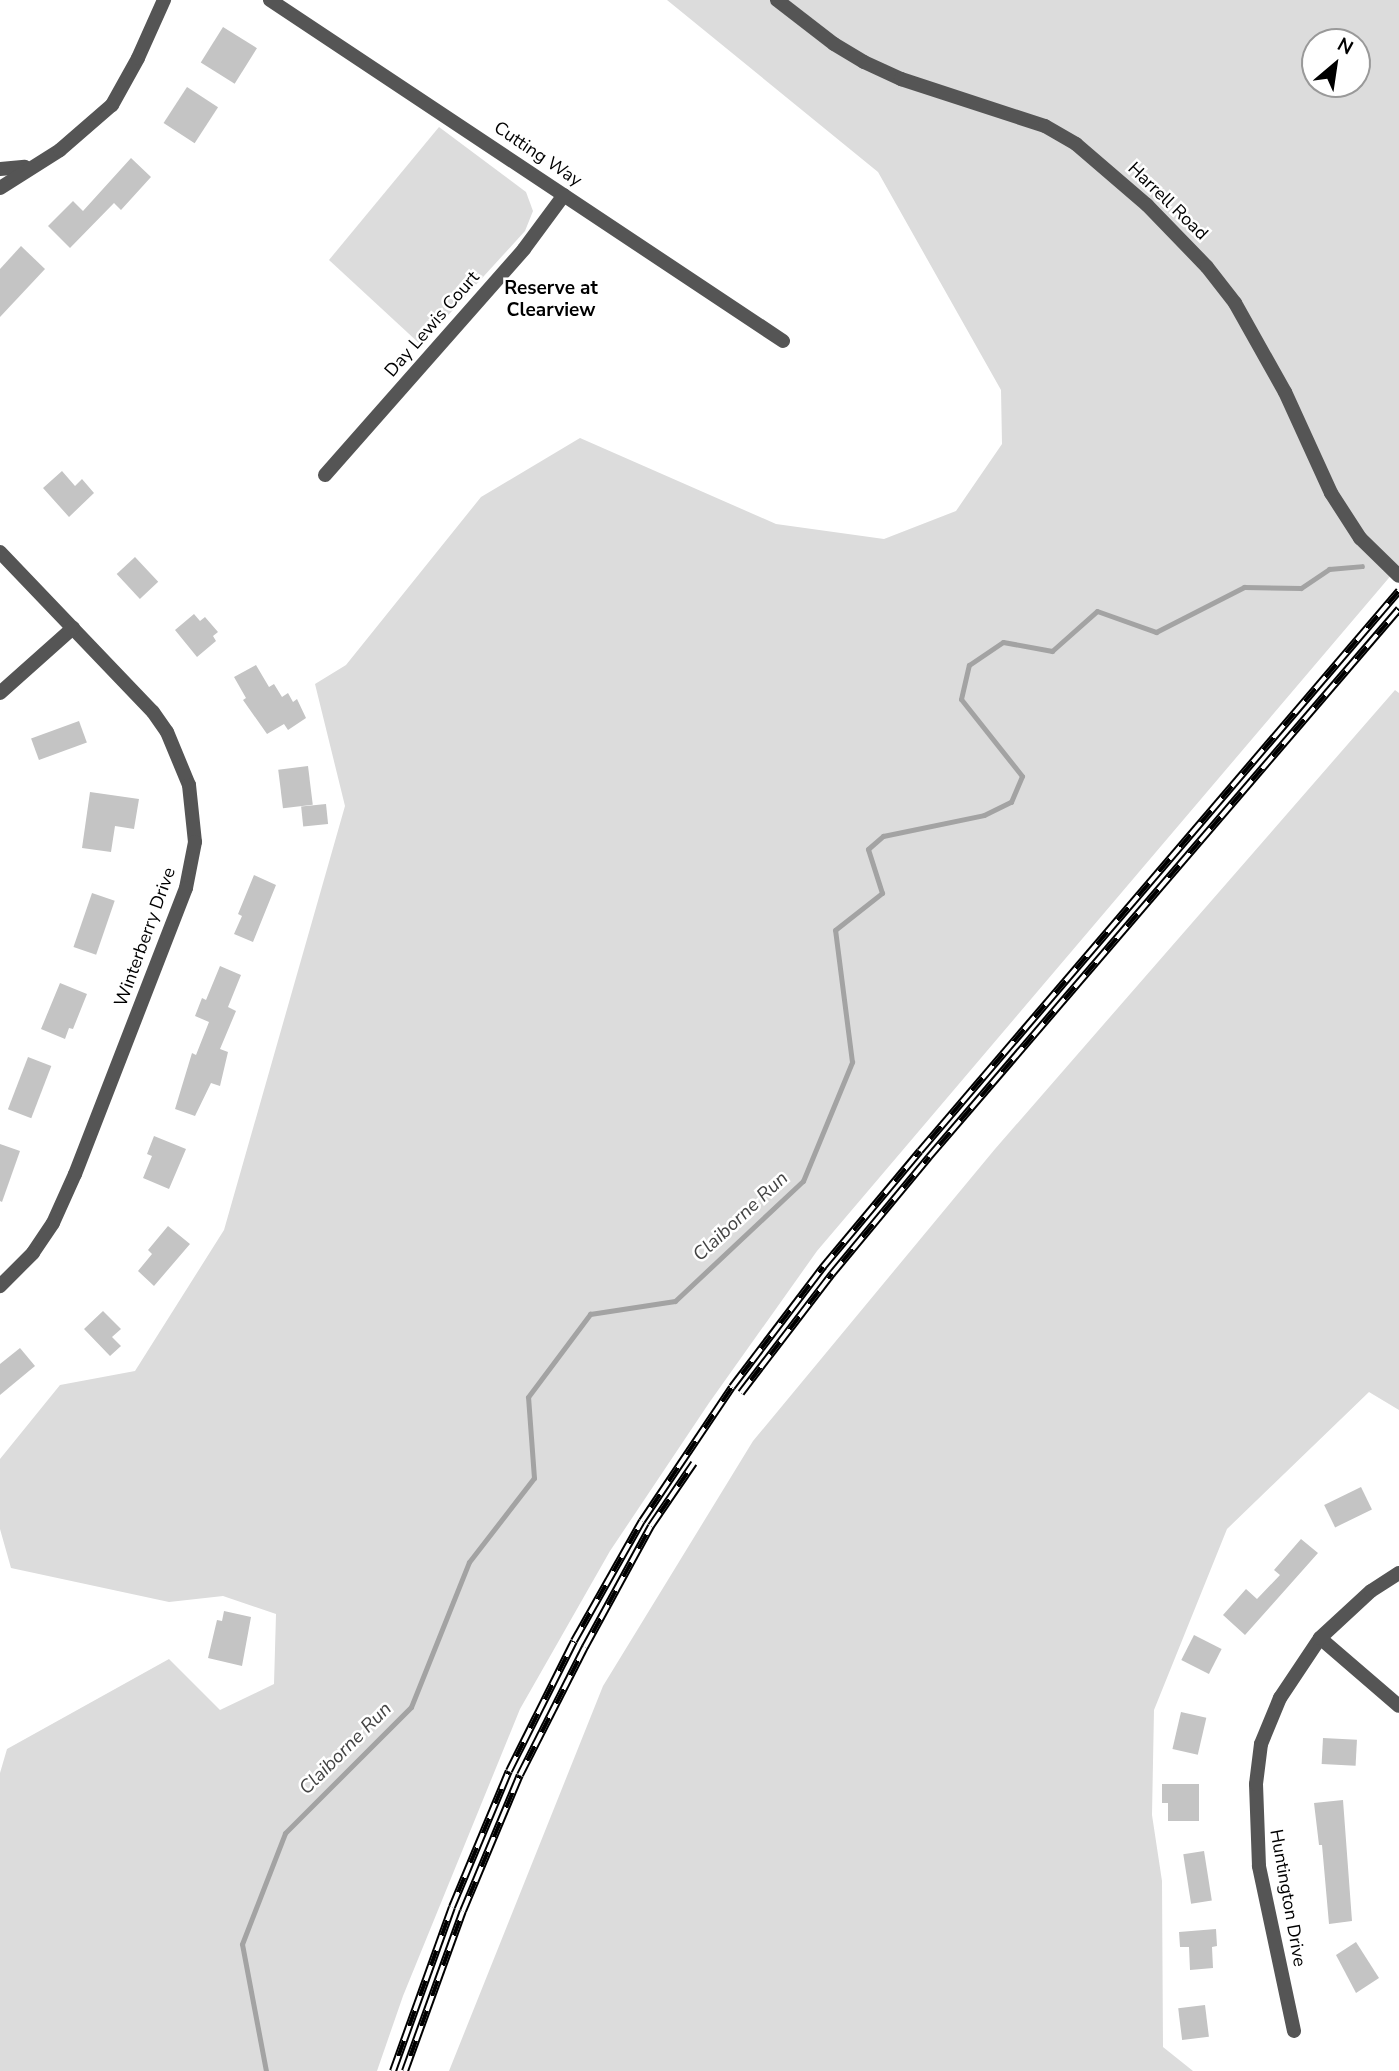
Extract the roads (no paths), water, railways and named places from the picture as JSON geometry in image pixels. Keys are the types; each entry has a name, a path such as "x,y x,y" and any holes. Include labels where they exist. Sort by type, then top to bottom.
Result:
{"street":[{"path":"0,188 85,131 112,105 138,58 164,0"},
{"name":"Cutting Way","path":"270,0 783,341"},
{"name":"Harrell Road","path":"777,0 834,44 864,62 901,79 1045,126 1076,144 1147,205 1207,267 1235,303 1285,392 1331,493 1360,538 1399,576"},
{"path":"0,169 33,166"},
{"name":"Day Lewis Court","path":"325,475 523,249 564,195"},
{"name":"Winterberry Drive","path":"0,552 153,712 167,732 189,785 195,842 187,888 64,1198 53,1223 33,1253 0,1286"},
{"path":"0,693 73,628"},
{"name":"Huntington Drive","path":"1294,2031 1259,1867 1256,1784 1262,1744 1280,1698 1320,1637 1371,1591 1399,1573"},
{"path":"1320,1637 1399,1706"}],"waterway":[{"name":"Claiborne Run","path":"266,2071 242,1944 285,1833 411,1707 469,1562 534,1478 528,1397 590,1314 675,1301 803,1181 852,1062 835,930 882,893 868,849 883,836 984,815 1011,802 1022,776 961,699 969,665 1003,642 1052,651 1097,611 1156,632 1244,587 1301,588 1329,569 1362,566"}],"railway":[{"path":"393,2071 452,1907 509,1771 574,1641 642,1521 732,1387 823,1267 920,1151 1399,591"},
{"path":"741,1393 832,1274 929,1157 1399,609"},
{"path":"405,2071 463,1911 520,1775 651,1526 694,1463"}],"district":[{"name":"Reserve at Clearview","path":"551,300"}]}
